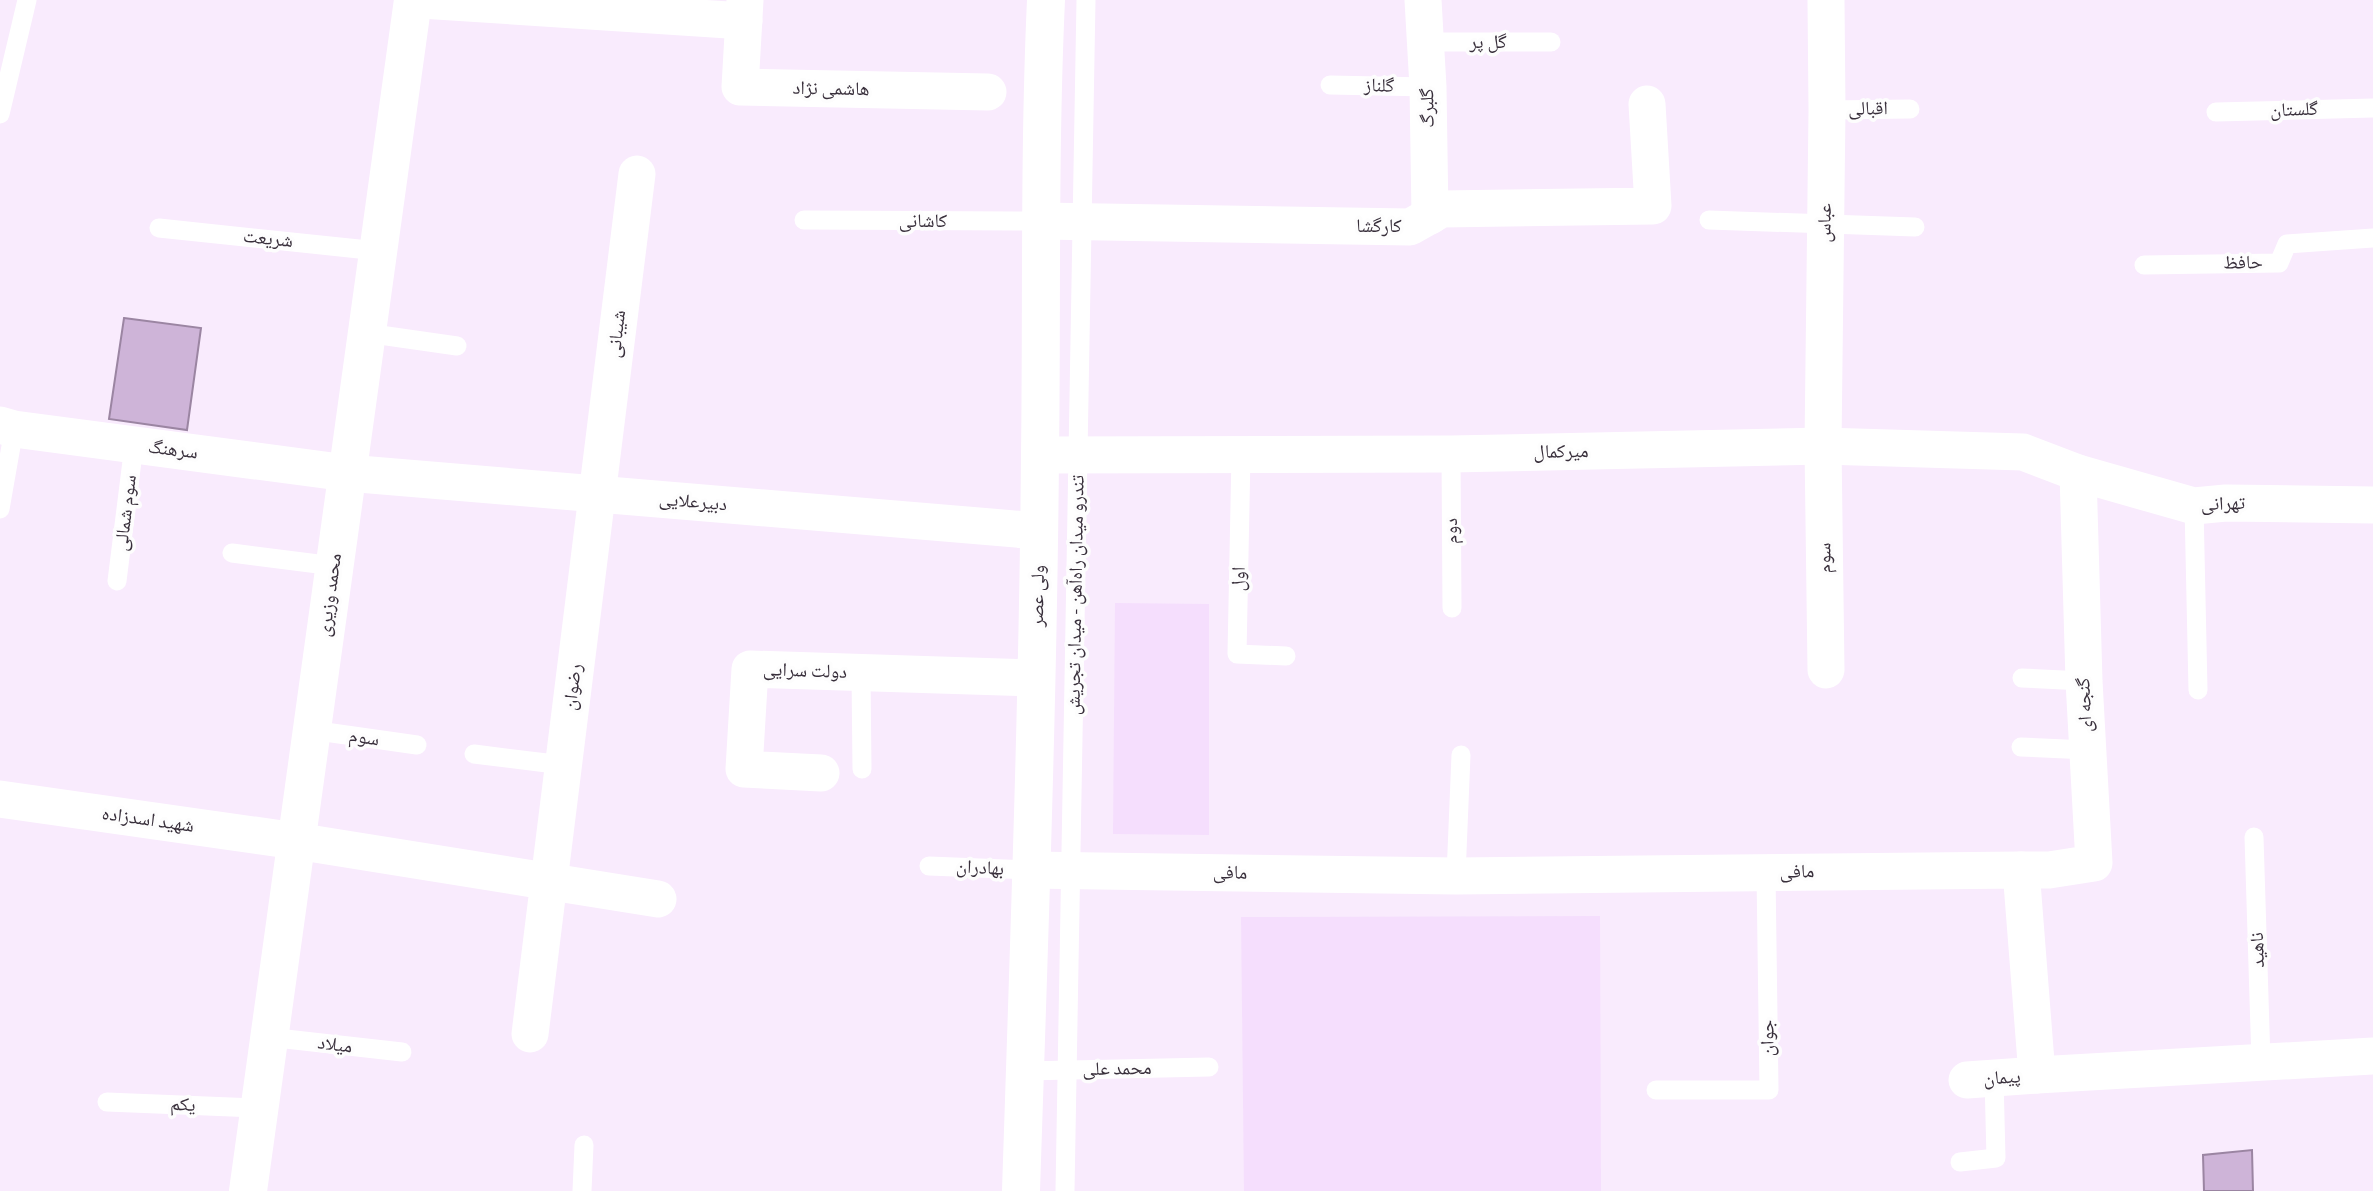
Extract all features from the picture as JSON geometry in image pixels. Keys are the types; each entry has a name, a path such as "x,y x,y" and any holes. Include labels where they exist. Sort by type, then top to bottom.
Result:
{"street":[{"name":"محمد وزیری","path":"248,1191 413,0"},
{"name":"هاشمی نژاد","path":"421,0 745,10 740,87 988,92"},
{"name":"ولی عصر","path":"1021,1191 1036,678 1042,93 1046,0"},
{"name":"گلبرگ","path":"1423,0 1428,87 1430,216"},
{"name":"عباس","path":"1823,446 1826,0"},
{"name":"کارگشا","path":"1041,221 1410,227 1442,209 1653,206 1647,104"},
{"name":"شیبانی","path":"597,493 637,174"},
{"name":"سرهنگ","path":"7,427 347,473"},
{"name":"میرکمال","path":"1040,455 1451,454 1823,446 2022,452 2077,473"},
{"name":"سوم","path":"1823,446 1826,670"},
{"name":"دبیرعلایی","path":"347,473 1039,531"},
{"name":"تهرانی","path":"2077,473 2194,506 2225,503 2373,505"},
{"name":"گنجه ای","path":"2021,870 2049,870 2094,863 2077,473"},
{"name":"رضوان","path":"530,1034 597,493"},
{"name":"دولت سرایی","path":"821,773 744,768 750,669 1036,678"},
{"name":"شهید اسدزاده","path":"0,799 296,841"},
{"path":"296,841 658,899"},
{"name":"مافی","path":"1030,870 1456,876 2021,870"},
{"path":"2021,870 2037,1075 2373,1056"},
{"name":"پیمان","path":"1980,1079 2037,1075"}],"lane":[{"path":"0,114 27,0"},
{"name":"تندرو میدان راه‌آهن - میدان تجریش","path":"1065,1191 1086,0"},
{"name":"گل پر","path":"1425,42 1551,42"},
{"name":"گلناز","path":"1330,85 1428,87"},
{"name":"گلستان","path":"2216,112 2373,107"},
{"name":"اقبالی","path":"1827,110 1910,109"},
{"name":"کاشانی","path":"804,220 1041,221"},
{"path":"1709,220 1915,227"},
{"name":"شریعت","path":"159,228 378,251"},
{"name":"حافظ","path":"2144,265 2279,263 2287,244 2373,239"},
{"path":"366,333 457,346"},
{"path":"0,509 7,427"},
{"name":"سوم شمالی","path":"117,582 134,445"},
{"name":"دوم","path":"1451,454 1452,608"},
{"name":"اول","path":"1241,455 1237,654 1286,656"},
{"path":"2194,506 2198,690"},
{"path":"232,553 334,566"},
{"path":"861,673 862,769"},
{"path":"2022,678 2084,681"},
{"name":"سوم","path":"311,730 417,745"},
{"path":"2021,747 2088,750"},
{"path":"474,754 563,765"},
{"path":"1456,876 1461,755"},
{"name":"ناهید","path":"2255,837 2261,1062"},
{"name":"بهادران","path":"929,866 1030,870"},
{"name":"جوان","path":"1656,1090 1769,1090 1766,873"},
{"name":"میلاد","path":"268,1037 402,1052"},
{"name":"محمد علی","path":"1025,1071 1209,1067"},
{"path":"1960,1162 1996,1158 1980,1079"},
{"name":"یکم","path":"107,1101 258,1108"},
{"path":"582,1191 584,1145"}],"shaded area":[{"path":"1115,603 1209,604 1209,835 1113,834"},
{"path":"1600,916 1601,1191 1244,1191 1241,917"}],"building":[{"path":"124,318 201,328 187,430 109,419"},
{"path":"2252,1150 2253,1191 2204,1191 2203,1155"}]}
